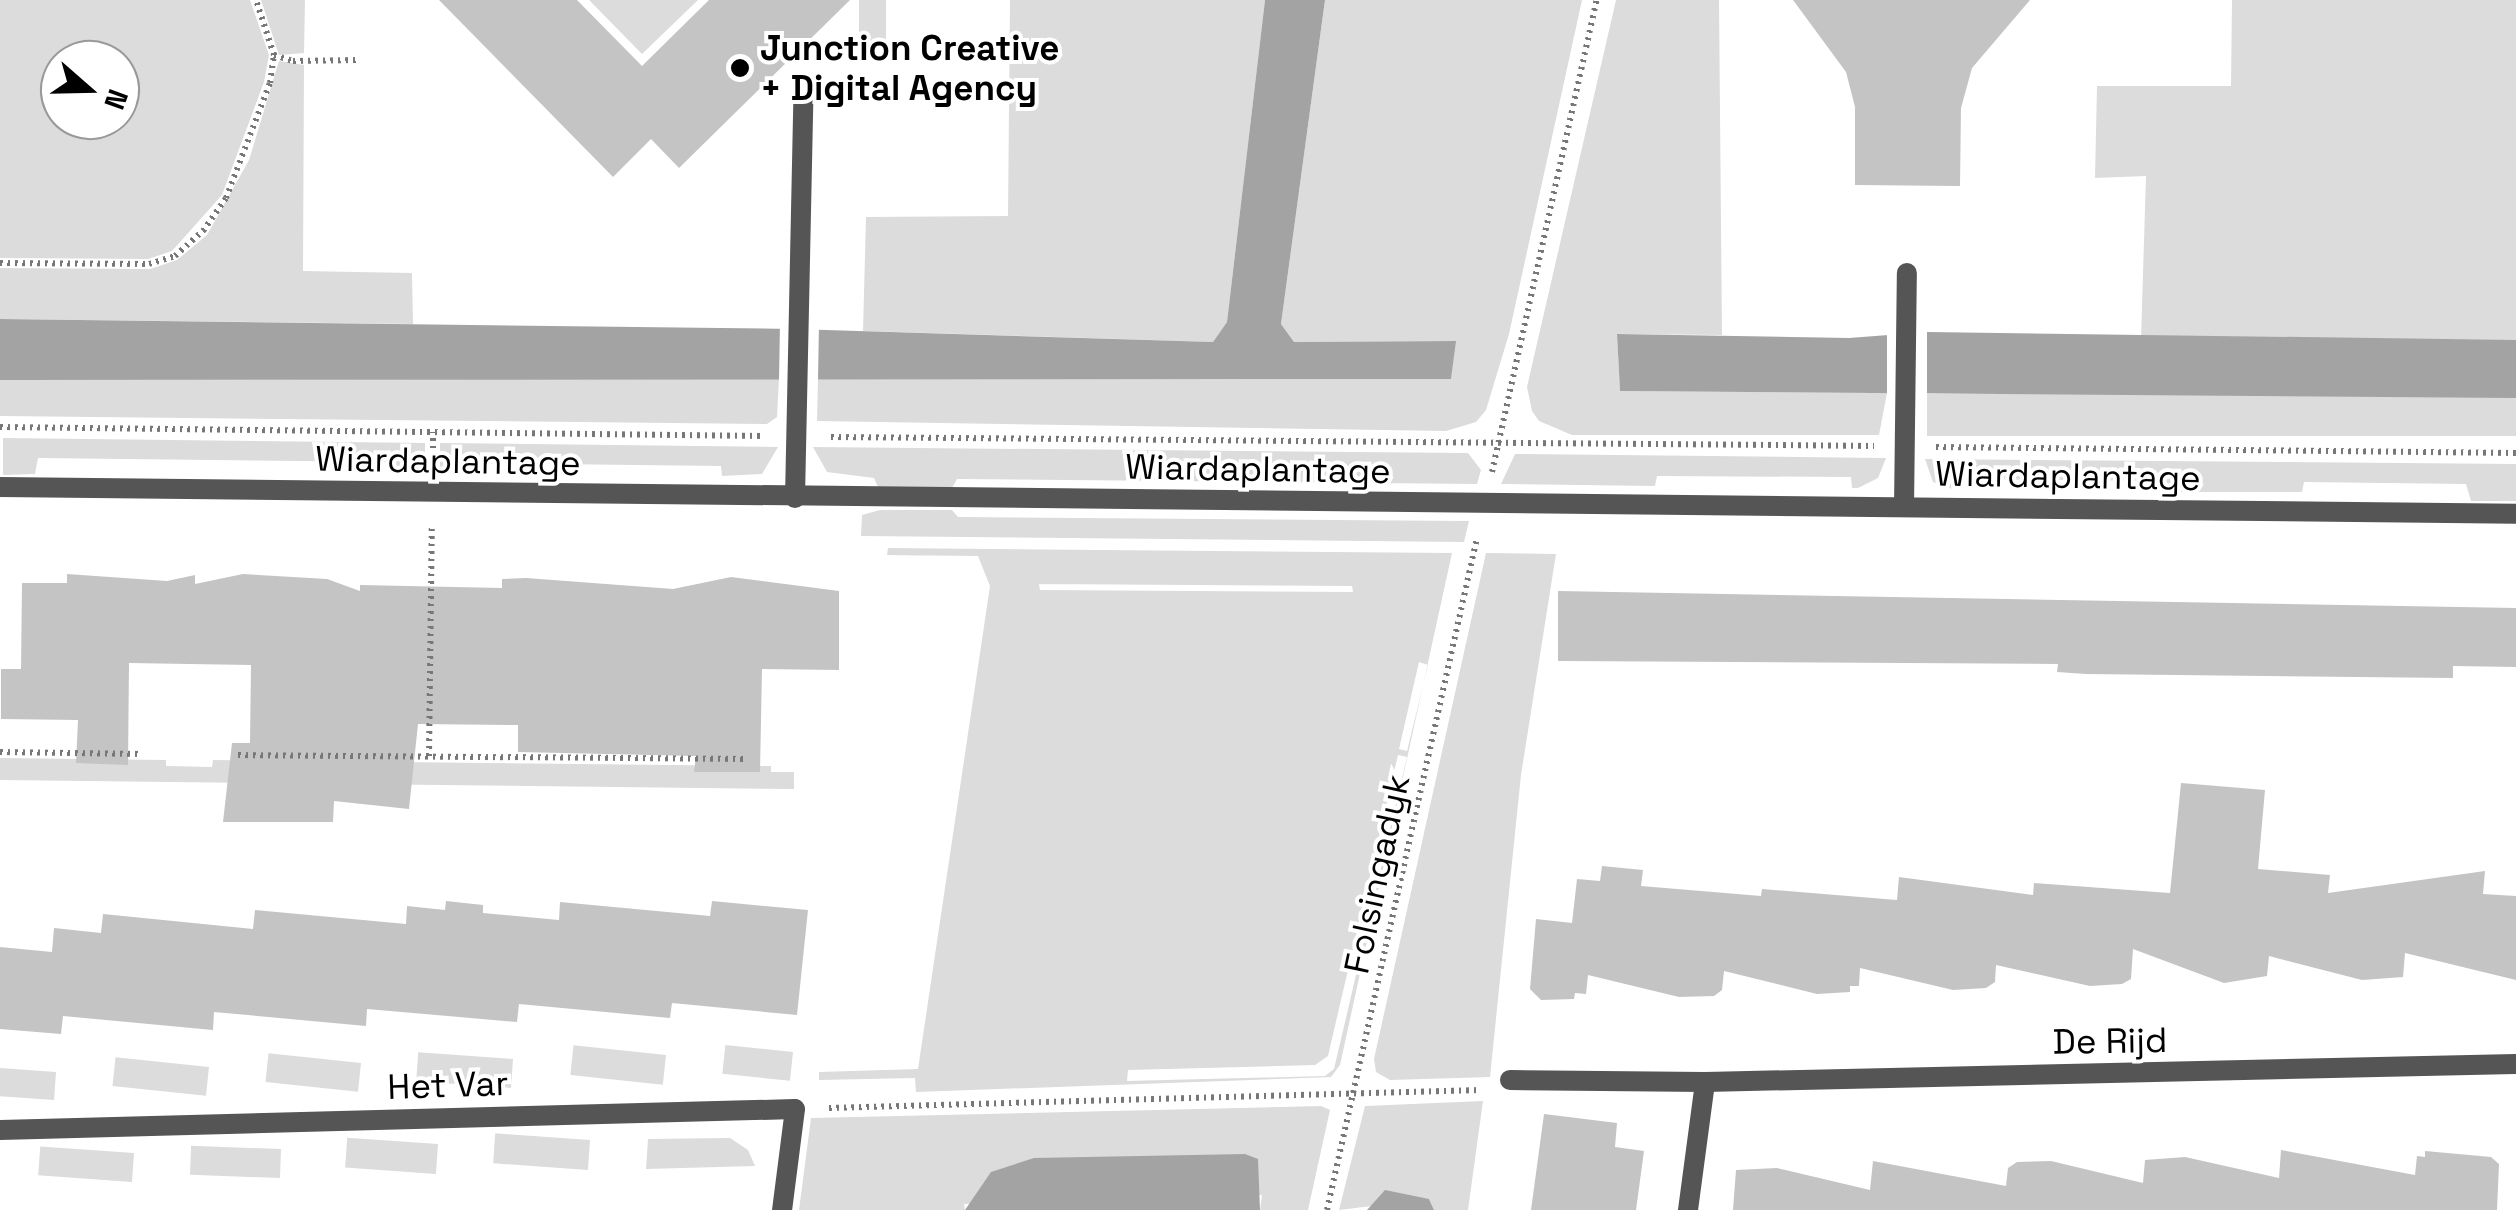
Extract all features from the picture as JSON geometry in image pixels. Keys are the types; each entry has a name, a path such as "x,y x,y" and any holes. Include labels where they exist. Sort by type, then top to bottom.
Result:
{"street":[{"path":"795,498 804,85"},
{"path":"1904,506 1906,273"},
{"name":"Wiardaplantage","path":"0,488 2516,514"},
{"name":"De Rijd","path":"1510,1080 1705,1082 2516,1064"},
{"path":"1688,1210 1705,1082"},
{"path":"782,1210 796,1108"},
{"name":"Het Var","path":"0,1130 796,1108"}],"path":[{"path":"0,263 149,264 174,256 226,198 274,55 256,0"},
{"path":"1499,442 1597,0"},
{"path":"274,55 293,61 360,60"},
{"path":"0,426 2516,453"},
{"path":"429,756 432,538"},
{"name":"Folsingadyk","path":"1328,1210 1474,548"},
{"path":"0,752 142,754"},
{"path":"238,755 747,759"},
{"path":"796,1108 1490,1090 1510,1080"}],"shaded area":[{"path":"0,0 250,0 269,55 264,82 222,195 172,251 148,259 0,258"},
{"path":"261,0 305,0 304,53 279,55"},
{"path":"589,0 698,0 642,54"},
{"path":"859,0 886,0 886,43 859,43"},
{"path":"1010,0 1265,0 1227,322 1213,342 863,331 866,217 1008,216"},
{"path":"1265,0 1325,0 1281,324 1294,342 1456,341 1451,379 0,380 0,319 794,329 1213,342 1227,322"},
{"path":"1325,0 1582,0 1509,334 1486,410 1476,422 1446,431 817,421 818,379 1451,379 1455,341 1294,342 1281,324"},
{"path":"1616,0 1719,0 1722,335 1617,334 1620,391 1887,393 1879,435 1572,435 1539,421 1532,411 1527,387"},
{"path":"2232,0 2516,0 2516,340 2141,339 2146,176 2095,178 2097,86 2231,86"},
{"path":"279,61 304,65 303,271 412,273 413,324 0,319 0,268 150,269 177,260 207,235 249,160"},
{"path":"1928,332 2516,340 2516,398 1620,391 1617,334 1849,338"},
{"path":"779,379 777,417 767,424 0,416 0,380"},
{"path":"1927,394 2516,394 2516,436 1927,436"},
{"path":"3,438 425,443 425,473 391,472 391,462 38,458 35,474 3,475"},
{"path":"440,443 778,447 762,474 722,476 721,466 457,463 456,473 440,473"},
{"path":"813,447 1468,453 1481,470 1477,484 957,479 952,488 878,487 874,478 827,472"},
{"path":"1515,454 1886,458 1878,478 1858,488 1852,488 1851,477 1657,476 1655,486 1501,484"},
{"path":"1925,459 2516,464 2516,501 2471,501 2466,484 2304,482 2302,492 2158,492 2158,481 1957,479 1955,490 1933,482"},
{"path":"880,510 952,510 958,517 1469,521 1464,542 861,536 862,515"},
{"path":"888,548 1452,553 1428,665 1419,662 1399,749 1407,751 1423,685 1340,1065 1331,1077 916,1092 915,1078 819,1080 819,1072 918,1069 990,586 978,556 887,555","holes":["1039,584 1352,586 1353,592 1040,590","1398,755 1407,757 1334,1069 1325,1076 1127,1081 1128,1070 1315,1065 1328,1056"]},
{"path":"1486,553 1556,554 1521,775 1490,1077 1390,1080 1376,1072 1374,1059"},
{"path":"0,758 166,760 166,766 212,767 213,760 771,766 771,772 794,772 794,789 0,780"},
{"path":"574,1045 666,1055 663,1085 570,1075"},
{"path":"725,1045 793,1052 790,1081 722,1074"},
{"path":"418,1052 513,1059 511,1088 416,1081"},
{"path":"269,1053 361,1063 358,1092 265,1082"},
{"path":"116,1057 209,1067 206,1096 112,1086"},
{"path":"0,1068 56,1072 54,1100 0,1096"},
{"path":"1483,1101 1468,1210 1434,1210 1429,1199 1339,1210 1365,1106"},
{"path":"1321,1106 1330,1110 1308,1210 1260,1210 1262,1195 964,1204 965,1210 799,1210 811,1118"},
{"path":"495,1133 590,1140 588,1170 493,1163"},
{"path":"347,1138 438,1144 436,1174 345,1168"},
{"path":"730,1138 748,1150 755,1166 646,1169 648,1139"},
{"path":"40,1146 134,1153 132,1182 38,1175"},
{"path":"191,1146 281,1149 280,1178 190,1175"},
{"path":"1245,1154 1258,1159 1260,1210 965,1210 991,1172 1034,1158"},
{"path":"1385,1190 1429,1199 1434,1210 1367,1210"}],"pier":[{"path":"780,323 819,324 818,385 779,384"},
{"path":"1887,327 1927,327 1927,399 1887,399"}],"building":[{"path":"439,0 577,0 642,66 709,0 850,0 679,168 651,139 613,177"},
{"path":"1793,0 2030,0 1972,68 1961,108 1960,186 1855,185 1855,107 1846,72"},
{"path":"67,574 167,581 195,575 195,584 243,574 327,579 360,591 360,585 502,588 502,579 526,578 673,589 731,577 839,591 839,670 762,669 760,772 694,772 696,756 518,752 518,725 418,724 409,809 334,801 333,822 223,822 232,743 250,743 251,665 129,663 128,765 76,763 78,720 1,719 1,669 21,669 22,583 67,583"},
{"path":"1558,591 2516,608 2516,667 2453,666 2453,678 2086,674 2057,672 2058,664 1558,661"},
{"path":"2181,783 2265,790 2258,869 2330,875 2328,893 2485,871 2483,894 2516,896 2516,980 2405,953 2403,977 2362,980 2269,956 2267,976 2224,983 2133,949 2131,979 2122,984 2090,986 1996,965 1995,982 1986,988 1953,990 1860,968 1859,986 1850,986 1850,992 1817,994 1724,971 1722,990 1714,996 1679,997 1588,975 1586,994 1575,993 1574,999 1541,1000 1530,989 1536,919 1572,923 1577,879 1600,881 1602,866 1643,870 1641,886 1761,896 1762,889 1897,900 1899,877 2033,895 2034,883 2170,893"},
{"path":"446,901 483,905 483,913 559,920 560,902 710,916 712,901 808,910 797,1015 672,1003 670,1018 519,1004 517,1022 367,1009 366,1026 214,1012 213,1030 63,1016 61,1034 0,1029 0,947 52,952 54,928 101,933 103,914 253,929 255,910 406,924 407,906 445,910"},
{"path":"1544,1114 1617,1123 1615,1147 1644,1151 1636,1210 1531,1210"},
{"path":"2281,1150 2415,1175 2417,1156 2425,1157 2425,1151 2491,1157 2499,1164 2497,1210 1733,1210 1736,1170 1777,1168 1870,1190 1873,1161 2006,1186 2008,1168 2017,1162 2051,1161 2143,1183 2145,1160 2185,1157 2279,1178"}],"place":[{"name":"Junction Creative + Digital Agency","path":"740,68"}]}
